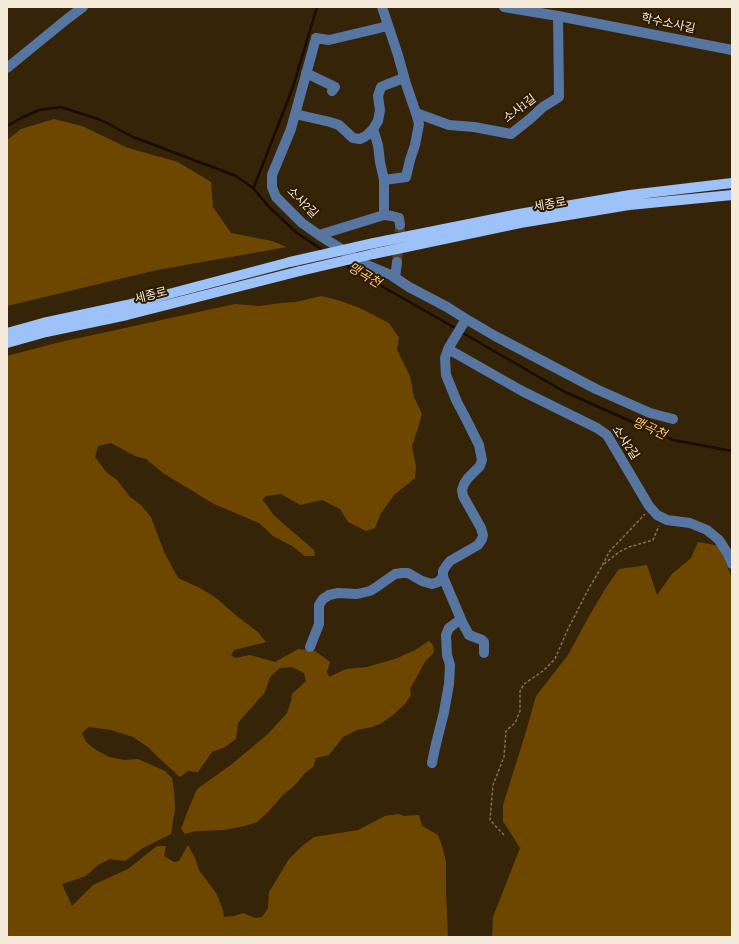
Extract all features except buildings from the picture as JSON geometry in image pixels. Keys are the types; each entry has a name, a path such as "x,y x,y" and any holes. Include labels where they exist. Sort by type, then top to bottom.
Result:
{"main road":[{"name":"세종로","path":"7,343 46,332 127,315 300,271 374,248 519,214 630,194 732,183"},
{"name":"세종로","path":"7,333 43,323 127,305 290,262 629,205 732,195"}],"street":[{"path":"7,68 83,7"},
{"path":"382,7 419,124 406,177 384,180"},
{"name":"학수소사길","path":"504,7 732,50"},
{"name":"소사1길","path":"416,113 449,125 474,126 511,134 543,107 559,97 558,16"},
{"name":"소사2길","path":"388,26 329,40 316,38 291,129 272,175 272,187 276,197 302,224 365,264 391,275 409,287 447,307 464,321 596,389 650,413 673,419"},
{"path":"306,73 335,86 332,91"},
{"path":"295,114 339,125 353,138 360,139 366,136 373,129 378,121 380,110 378,96 382,87 404,78"},
{"path":"373,129 378,145 384,180 384,215"},
{"path":"319,235 384,215 399,218 400,225"},
{"path":"395,278 397,262"},
{"path":"464,321 445,358 446,375 457,402 478,445 482,460 480,466 468,478 462,490 463,496 481,528 483,535 478,545 450,561 446,566 443,577 469,635 484,642 484,652"},
{"name":"소사2길","path":"449,348 522,392 597,428 607,435 651,508 657,515 667,520 690,524 707,530 719,540 728,554 732,564"},
{"path":"310,647 319,624 319,605 323,599 329,595 338,593 357,594 370,591 395,574 408,573 432,584 438,582 443,577"},
{"path":"432,763 449,684 450,665 447,655 446,635 449,628 461,619"}],"path":[{"path":"504,835 490,820 493,785 504,757 506,731 515,723 520,711 520,691 524,684 543,671 555,659 567,631 609,552 651,508"},
{"path":"602,566 619,552 629,547 653,540 662,518"}],"shaded area":[{"path":"54,119 82,126 128,148 178,162 211,182 213,207 231,233 272,241 287,247 157,270 7,306 7,140 21,129"},
{"path":"321,296 341,301 362,309 389,323 399,338 397,350 410,376 414,397 422,414 412,446 416,466 415,478 394,495 381,513 375,528 366,531 348,522 340,509 322,500 300,505 281,494 266,496 262,500 273,514 314,550 315,556 305,556 292,546 273,536 259,523 214,504 163,473 146,459 135,456 111,443 98,446 95,457 107,473 117,480 130,497 141,505 151,517 164,552 178,578 215,597 258,632 266,642 234,650 231,655 235,658 250,655 275,662 298,649 315,651 330,662 327,672 329,677 346,669 367,667 395,659 415,650 429,641 433,645 434,652 425,662 410,689 411,695 405,704 380,724 357,730 343,737 329,755 316,758 313,767 305,773 294,786 282,796 257,822 245,826 224,830 196,831 185,834 181,829 197,789 232,764 269,733 287,713 292,694 306,681 304,673 292,667 280,668 270,677 265,692 238,723 236,739 225,747 212,752 198,772 188,771 180,777 148,747 133,737 111,730 89,727 82,733 86,742 96,750 109,757 125,760 138,759 165,771 172,778 175,809 171,834 143,848 125,861 110,859 98,865 86,876 62,884 72,906 93,885 128,869 157,846 166,846 164,856 174,862 179,861 188,845 199,870 216,893 222,907 224,917 243,913 255,918 262,917 268,908 269,892 289,859 314,837 358,830 385,816 398,814 404,816 419,815 422,826 438,835 446,861 448,937 7,937 7,356 56,343 235,304 259,306 296,302"},
{"path":"698,542 720,546 732,579 732,937 492,937 493,917 520,848 503,821 503,805 536,696 568,655 588,618 619,569 647,565 657,595 672,574 691,558"}],"waterway":[{"path":"254,187 293,87 317,7"},
{"name":"맹곡천","path":"7,126 39,110 61,107 101,120 133,137 236,176 253,188 270,208 297,233 324,251"},
{"name":"맹곡천","path":"345,264 457,329"},
{"name":"맹곡천","path":"461,332 565,392 673,440 732,451"}],"tunnel":[{"path":"397,262 400,225"}]}
